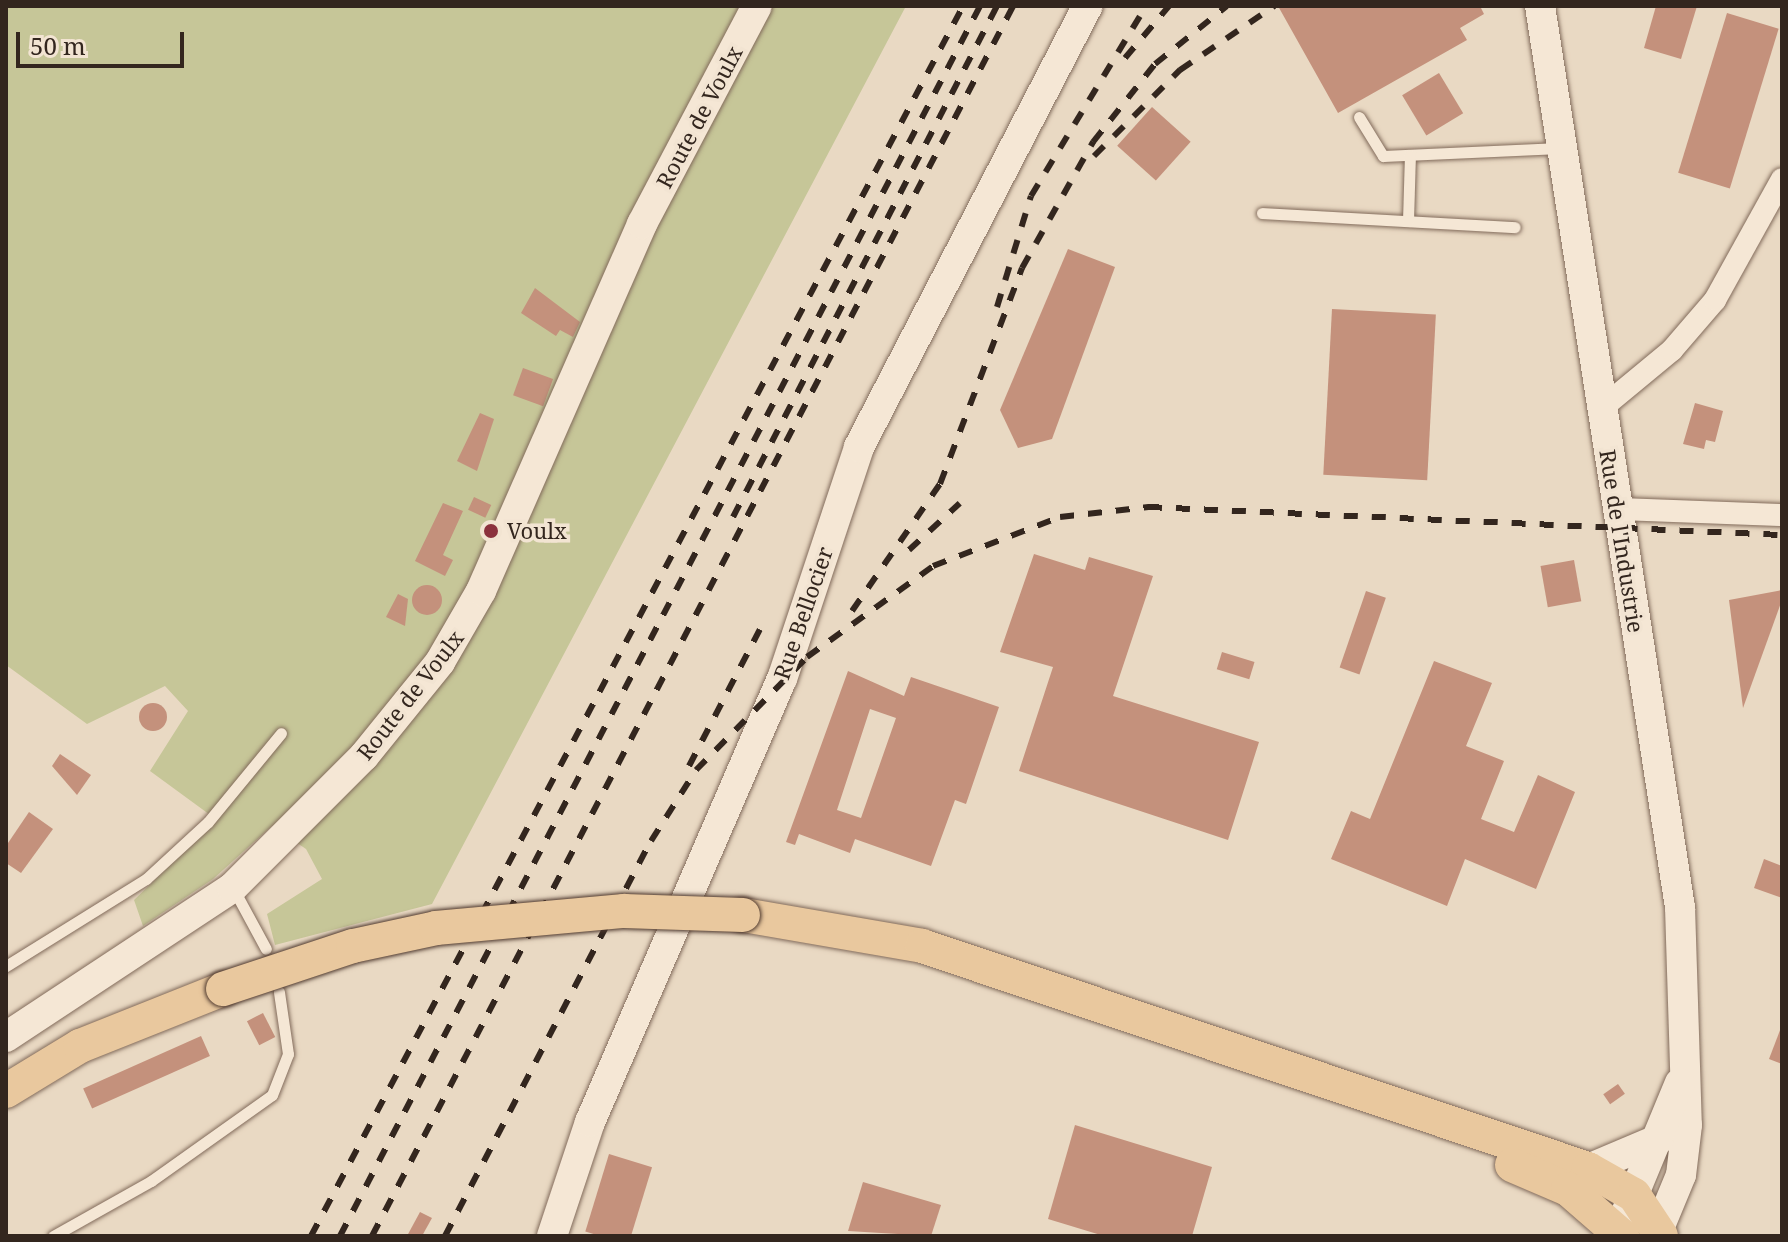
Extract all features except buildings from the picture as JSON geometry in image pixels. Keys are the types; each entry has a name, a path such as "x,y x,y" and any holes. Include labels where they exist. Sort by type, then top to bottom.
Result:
{"main road":[{"name":"Route de Voulx","path":"6,1037 232,888 364,756 463,627 642,224 757,6"},
{"name":"Rue Bellocier","path":"552,1236 590,1122 782,679 859,447 1088,6"},
{"name":"Rue de l'Industrie","path":"1540,6 1680,907 1682,1078 1687,1125 1655,1214"},
{"path":"6,1091 80,1046 223,989 436,928 608,911 743,915 922,946 1324,1085 1588,1169 1655,1214"},
{"path":"1655,1214 1659,1139 1682,1078"},
{"path":"1324,1085 1568,1189 1621,1233 1655,1214"},
{"path":"1588,1169 1659,1139"}],"street":[{"path":"1602,408 1672,350 1715,300 1782,179"},
{"path":"1618,509 1782,515"}],"lane":[{"path":"1359,117 1383,156 1562,148"},
{"path":"1408,221 1410,155"},
{"path":"1262,213 1515,227"},
{"path":"6,966 146,879 208,822 281,733"},
{"path":"232,888 266,949"},
{"path":"53,1236 151,1181 272,1095 288,1054 279,992"}],"green space":[{"path":"6,6 906,6 432,904 275,945 267,914 322,879 306,849 272,826 213,879 143,926 134,900 217,820 150,771 188,711 165,686 87,724 6,665"}],"railway":[{"path":"311,1236 963,6"},
{"path":"340,1236 980,6"},
{"path":"733,517 997,6"},
{"path":"372,1236 1013,6"},
{"path":"997,307 1031,196 1146,6"},
{"path":"1125,58 1169,6"},
{"path":"852,611 940,484 1022,268 1093,142 1155,64 1227,6"},
{"path":"1094,156 1180,70 1274,6"},
{"path":"909,550 960,503"},
{"path":"445,1236 651,841 696,770 807,657 933,566 1060,517 1148,507 1782,535"},
{"path":"689,766 760,629"}],"place":[{"name":"Voulx","path":"491,531"}]}
